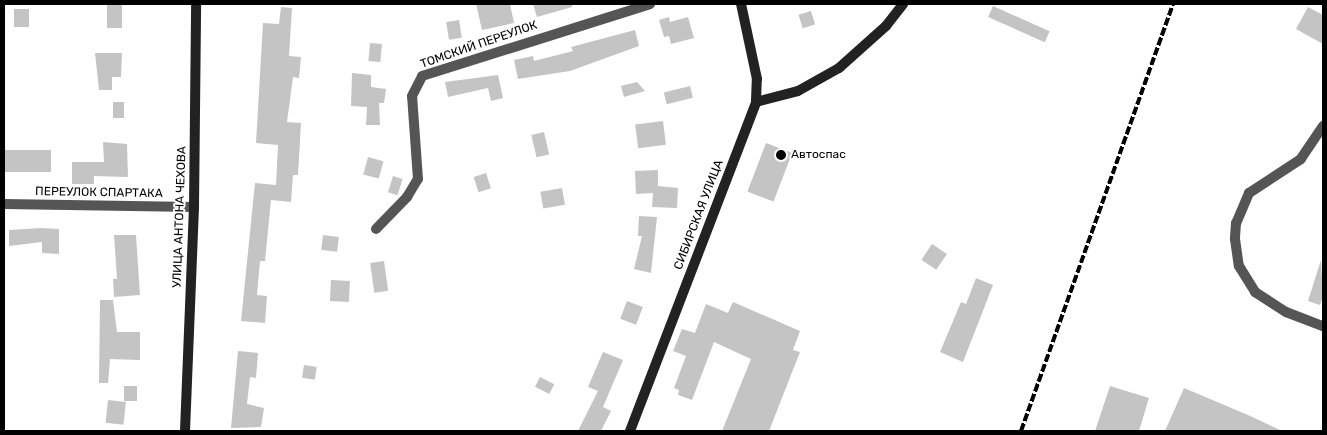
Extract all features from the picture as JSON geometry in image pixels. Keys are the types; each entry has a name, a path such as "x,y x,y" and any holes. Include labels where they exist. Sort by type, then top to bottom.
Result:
{"street":[{"name":"УЛИЦА АНТОНА ЧЕХОВА","path":"185,431 194,207 196,4"},
{"name":"ТОМСКИЙ ПЕРЕУЛОК","path":"376,229 407,197 418,179 412,96 422,76 650,4"},
{"name":"СИБИРСКАЯ УЛИЦА","path":"630,431 756,102 757,79 741,4"},
{"path":"756,102 798,91 839,68 886,26 903,4"},
{"path":"1323,126 1301,158 1249,193 1236,223 1235,239 1239,266 1255,292 1286,312 1323,326"},
{"name":"ПЕРЕУЛОК СПАРТАКА","path":"4,204 194,207"}],"building":[{"path":"107,4 122,4 122,28 107,28"},
{"path":"476,4 510,4 514,23 482,30"},
{"path":"533,4 572,4 572,7 537,17"},
{"path":"993,6 1050,31 1045,42 988,17"},
{"path":"281,7 292,8 289,56 301,57 299,78 293,77 287,122 301,123 298,175 293,175 291,202 271,200 265,261 260,261 257,295 267,296 265,323 241,321 255,183 276,185 278,145 256,143 263,23 279,24"},
{"path":"1308,7 1323,15 1323,44 1296,29"},
{"path":"14,9 29,9 29,27 14,27"},
{"path":"811,11 815,24 803,28 799,15"},
{"path":"669,17 670,22 688,17 694,38 671,44 669,36 664,37 659,20"},
{"path":"459,20 462,38 449,40 446,22"},
{"path":"635,30 639,46 570,71 518,79 514,60 533,56 534,61 573,51 571,47"},
{"path":"370,43 382,44 380,62 368,61"},
{"path":"95,53 122,53 121,77 112,77 112,90 99,90"},
{"path":"352,73 371,75 371,87 386,89 384,103 379,103 380,125 366,125 367,107 351,106"},
{"path":"498,75 503,98 491,101 488,88 448,97 445,82"},
{"path":"637,82 645,91 624,97 621,86"},
{"path":"690,86 693,98 667,104 664,93"},
{"path":"113,102 124,102 124,118 113,118"},
{"path":"663,121 666,145 638,148 635,124"},
{"path":"544,132 549,154 537,157 531,135"},
{"path":"103,142 127,144 128,177 94,176 94,184 72,184 72,162 104,162"},
{"path":"766,143 792,153 774,202 747,192"},
{"path":"4,150 51,150 51,172 4,172"},
{"path":"368,157 383,161 379,179 363,174"},
{"path":"658,170 658,186 678,188 677,208 652,207 653,193 636,194 635,171"},
{"path":"486,173 491,188 479,192 474,177"},
{"path":"393,176 403,179 398,195 388,192"},
{"path":"562,188 565,205 543,209 540,192"},
{"path":"639,216 657,217 651,273 634,269 642,236 638,236"},
{"path":"59,229 59,254 42,253 42,242 9,246 9,230"},
{"path":"114,235 136,235 140,295 114,297 113,279 117,279"},
{"path":"323,235 339,237 337,252 321,250"},
{"path":"932,244 947,254 936,270 921,260"},
{"path":"1321,260 1323,296 1320,305 1308,301"},
{"path":"384,261 388,291 374,293 370,263"},
{"path":"976,278 993,285 963,362 940,352 961,302 966,304"},
{"path":"331,280 350,281 349,302 330,301"},
{"path":"100,300 113,300 117,332 140,332 140,360 110,359 108,383 99,383"},
{"path":"627,301 643,307 636,325 620,319"},
{"path":"733,302 800,331 793,350 800,352 769,431 722,431 751,359 714,342 692,400 678,395 679,390 674,388 686,356 673,351 682,329 695,333 706,304 728,313"},
{"path":"238,351 258,353 256,378 250,377 247,404 264,408 261,427 231,428"},
{"path":"603,352 623,360 603,407 611,411 601,431 578,431 598,391 588,387"},
{"path":"304,365 317,367 315,380 302,378"},
{"path":"540,377 554,384 549,394 535,387"},
{"path":"124,386 137,386 137,401 124,401"},
{"path":"1110,386 1149,398 1139,431 1095,431"},
{"path":"1184,388 1248,415 1282,431 1165,431"},
{"path":"108,400 126,402 123,425 106,423"}],"railway":[{"path":"1021,431 1173,4"}],"place":[{"name":"Автоспас","path":"781,155"}]}
